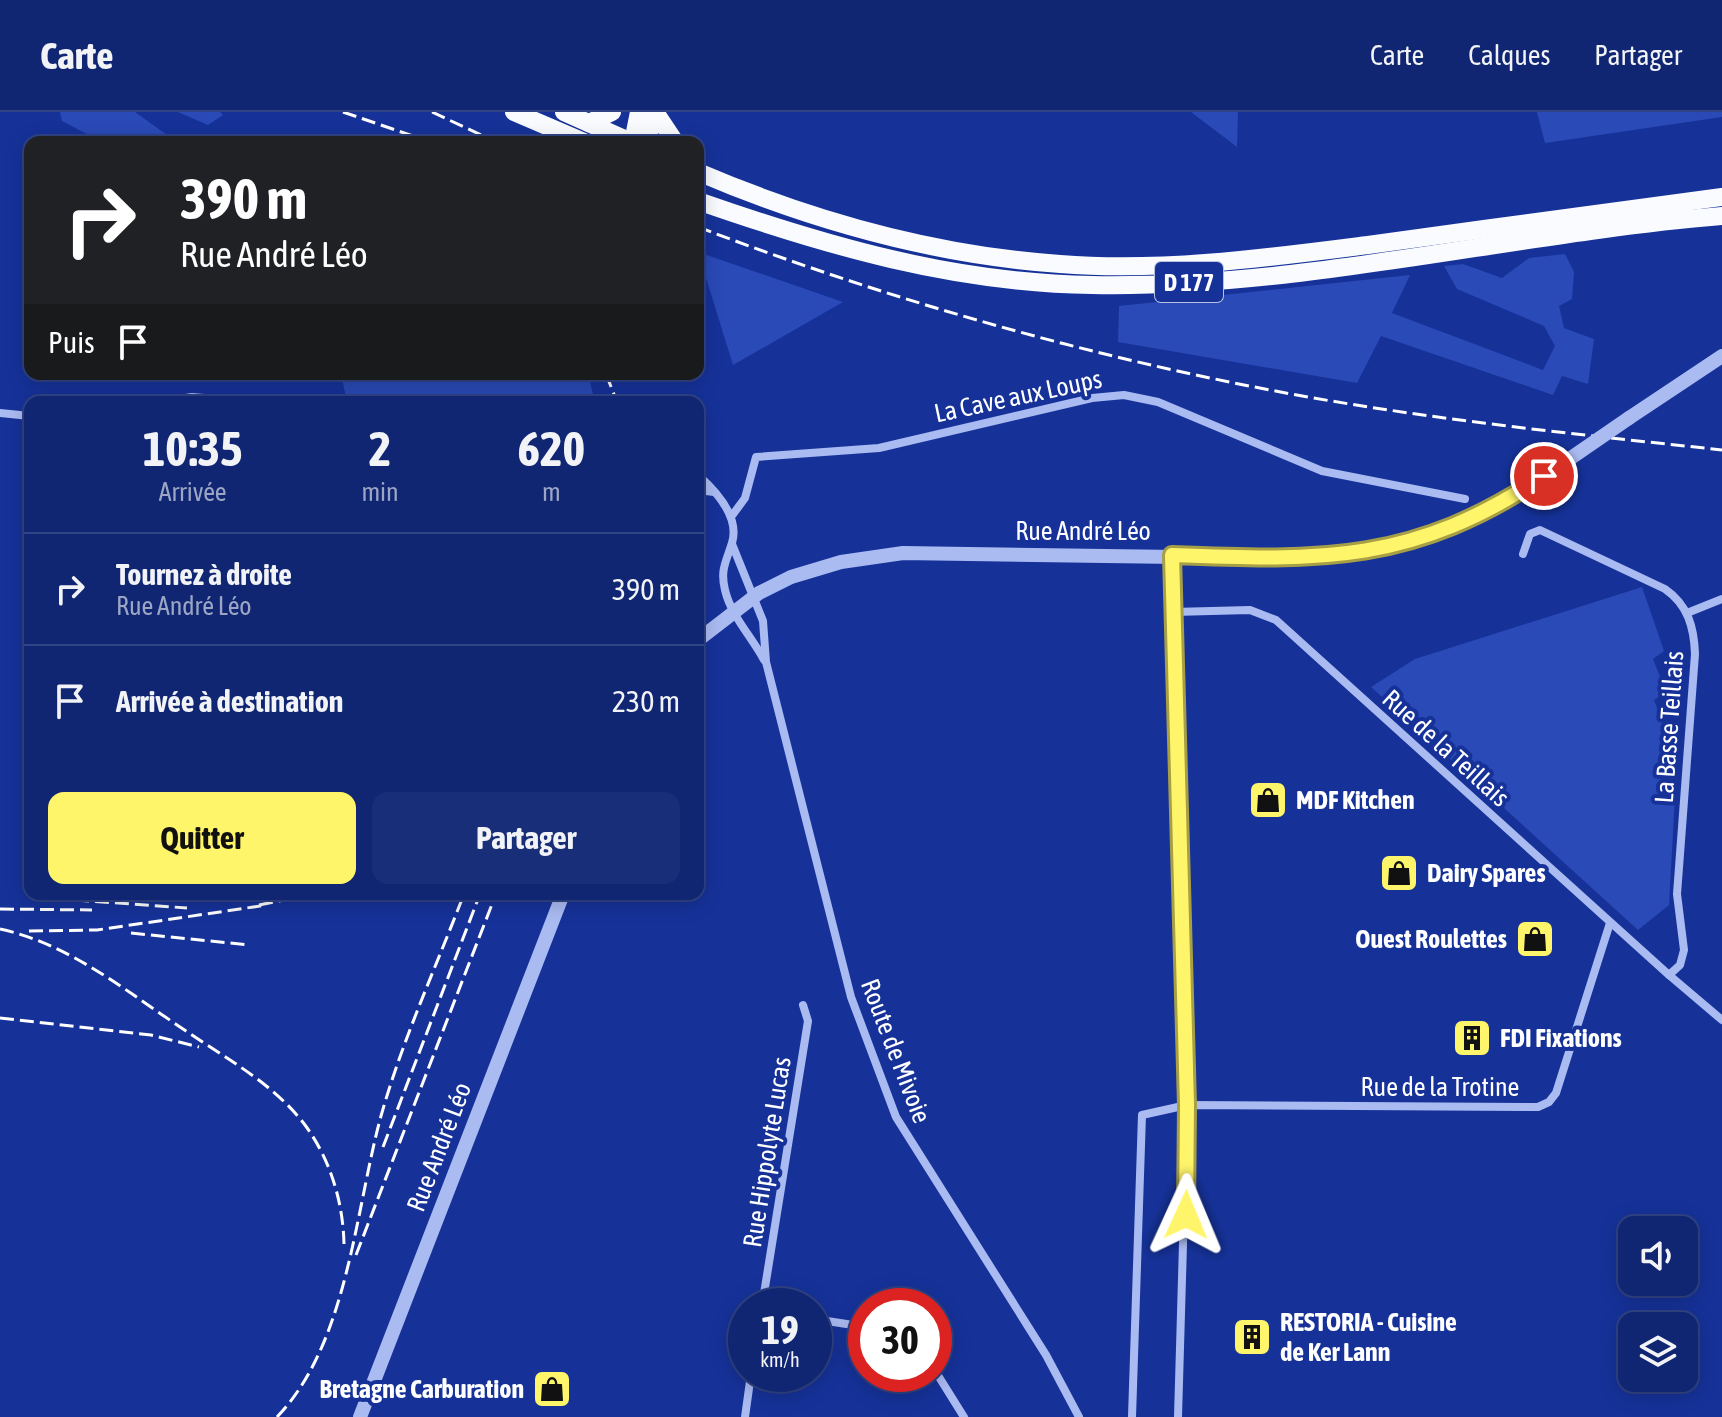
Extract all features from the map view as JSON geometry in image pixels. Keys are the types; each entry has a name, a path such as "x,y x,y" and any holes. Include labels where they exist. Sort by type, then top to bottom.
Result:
{"highway":[{"path":"498,112 550,136"},
{"path":"514,112 570,136"},
{"path":"564,112 618,136"},
{"path":"589,123 612,112"},
{"path":"633,136 639,112"},
{"path":"649,136 653,112"},
{"path":"653,112 671,136"},
{"path":"704,164 810,206 935,248"},
{"name":"D 177","path":"704,174 830,222 935,248 1062,264 1202,264 1722,197"},
{"name":"D 177","path":"704,203 808,239 892,261 996,278 1091,285 1247,277 1722,216"}],"street":[{"name":"Rue André Léo","path":"704,635 754,597 791,577 841,562 903,553 1304,558 1389,547 1473,519 1565,462 1722,356"},
{"name":"La Cave aux Loups","path":"731,517 745,498 756,457 879,448 1092,398 1124,395 1158,402 1322,471 1465,499"},
{"path":"0,413 24,415"},
{"path":"704,481 731,517 732,544"},
{"path":"704,491 714,492"},
{"name":"La Basse Teillais","path":"1523,554 1530,534 1540,530 1665,589 1687,613 1695,654 1678,879 1684,950 1680,965 1669,975"},
{"name":"Route de Mivoie","path":"732,544 763,621 766,662 851,997 896,1117 1046,1355 1079,1417"},
{"name":"Route de Mivoie","path":"732,544 721,567 733,612 766,662"},
{"path":"1172,555 1187,1105 1178,1417"},
{"path":"1687,613 1722,599"},
{"name":"Rue de la Teillais","path":"1173,612 1250,610 1276,620 1669,975"},
{"name":"Rue André Léo","path":"360,1417 561,900"},
{"name":"Rue de la Trotine","path":"1132,1417 1142,1115 1187,1105 1538,1107 1549,1102 1556,1093 1610,923"},
{"path":"1669,975 1722,1020"},
{"name":"Rue Hippolyte Lucas","path":"765,1288 808,1021 803,1005"},
{"path":"745,1417 748,1392"},
{"path":"948,1392 964,1417"}],"shaded area":[{"path":"60,112 135,112 169,136 91,136 62,121"},
{"path":"178,112 220,112 223,115 208,125"},
{"path":"1191,112 1238,112 1237,147"},
{"path":"1537,112 1722,112 1722,117 1545,143"},
{"path":"704,254 843,302 733,365 704,271"},
{"path":"1565,254 1574,272 1572,299 1559,306 1564,328 1594,339 1588,384 1562,376 1553,395 1381,336 1357,383 1118,342 1119,306 1410,275 1392,313 1543,370 1555,346 1544,326 1457,289 1444,266 1463,264 1502,278 1529,258"},
{"path":"342,380 590,380 594,396 346,396"},
{"path":"1642,587 1664,651 1653,659 1666,692 1654,700 1677,760 1669,905 1638,930 1371,687 1415,659"}],"railway":[{"path":"343,112 413,136"},
{"path":"432,112 483,136"},
{"path":"704,229 923,304 1076,347 1230,382 1411,413 1722,450"},
{"path":"608,380 615,396"},
{"path":"75,900 187,908"},
{"path":"259,905 284,900"},
{"path":"277,1417 301,1387 320,1352 334,1314 389,1088 462,900"},
{"path":"383,1147 478,900"},
{"path":"356,1255 494,900"},
{"path":"29,931 97,930 267,905"},
{"path":"0,909 92,910"},
{"path":"0,929 50,946 97,971 249,1073 279,1097 305,1125 322,1152 338,1196 344,1244"},
{"path":"131,933 250,945"},
{"path":"0,1018 151,1035 199,1047"}],"place":[{"name":"MDF Kitchen","path":"1268,800"},
{"name":"Dairy Spares","path":"1399,873"},
{"name":"Ouest Roulettes","path":"1535,939"},
{"name":"FDI Fixations","path":"1472,1038"},
{"name":"RESTORIA - Cuisine de Ker Lann","path":"1252,1337"},
{"name":"Bretagne Carburation","path":"552,1389"}],"route":[{"path":"1186,1215 1187,1105 1172,555 1304,558 1389,547 1473,519 1544,476"}]}
